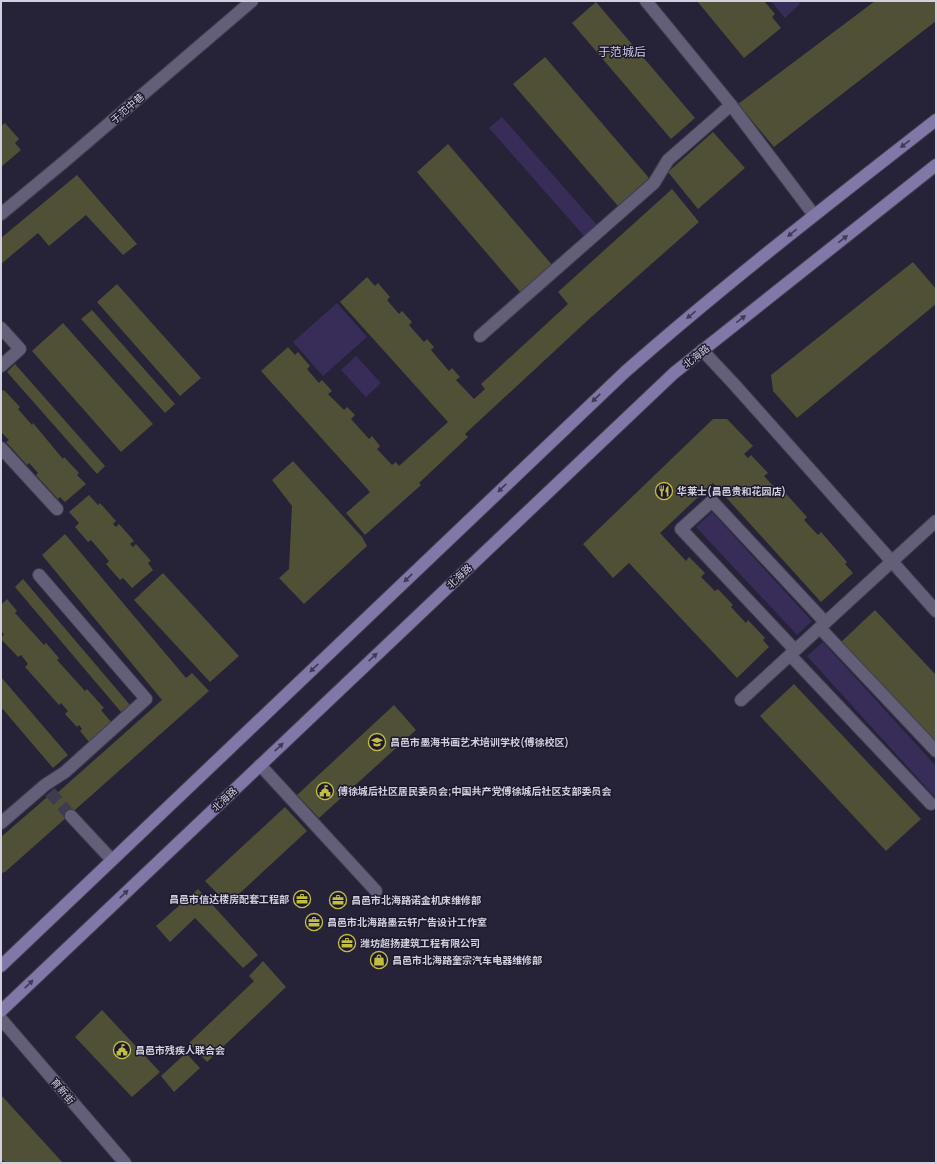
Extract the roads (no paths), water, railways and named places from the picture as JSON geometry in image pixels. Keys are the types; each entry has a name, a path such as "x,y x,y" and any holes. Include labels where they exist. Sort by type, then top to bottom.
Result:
{"main road":[{"path":"1,966 625,372 682,322 814,215 936,120"},
{"name":"北海路","path":"1,1011 646,398 702,350 936,165"}],"street":[{"name":"于范中巷","path":"1,214 252,1"},
{"path":"646,1 731,105 814,215"},
{"path":"480,336 654,183 668,160 731,105"},
{"path":"1,328 20,349 1,366"},
{"path":"702,350 936,611"},
{"path":"1,448 57,509"},
{"path":"930,804 681,529 712,501 936,751"},
{"path":"741,700 936,521"},
{"path":"1,823 47,789 146,699 39,575"},
{"path":"260,765 376,891"},
{"path":"71,816 112,860"},
{"name":"育新街","path":"1,1019 125,1163"}],"tunnel":[{"path":"50,792 71,816"}],"place":[{"name":"华莱士(昌邑贵和花园店)","path":"664,491"},
{"name":"昌邑市墨海书画艺术培训学校(傅徐校区)","path":"377,742"},
{"name":"傅徐城后社区居民委员会;中国共产党傅徐城后社区支部委员会","path":"325,791"},
{"name":"昌邑市信达楼房配套工程部","path":"302,899"},
{"name":"昌邑市北海路诺金机床维修部","path":"338,900"},
{"name":"昌邑市北海路墨云轩广告设计工作室","path":"314,922"},
{"name":"潍坊超扬建筑工程有限公司","path":"347,943"},
{"name":"昌邑市北海路奎宗汽车电器维修部","path":"379,960"},
{"name":"昌邑市残疾人联合会","path":"122,1050"}],"district":[{"name":"于范城后","path":"622,52"}]}
